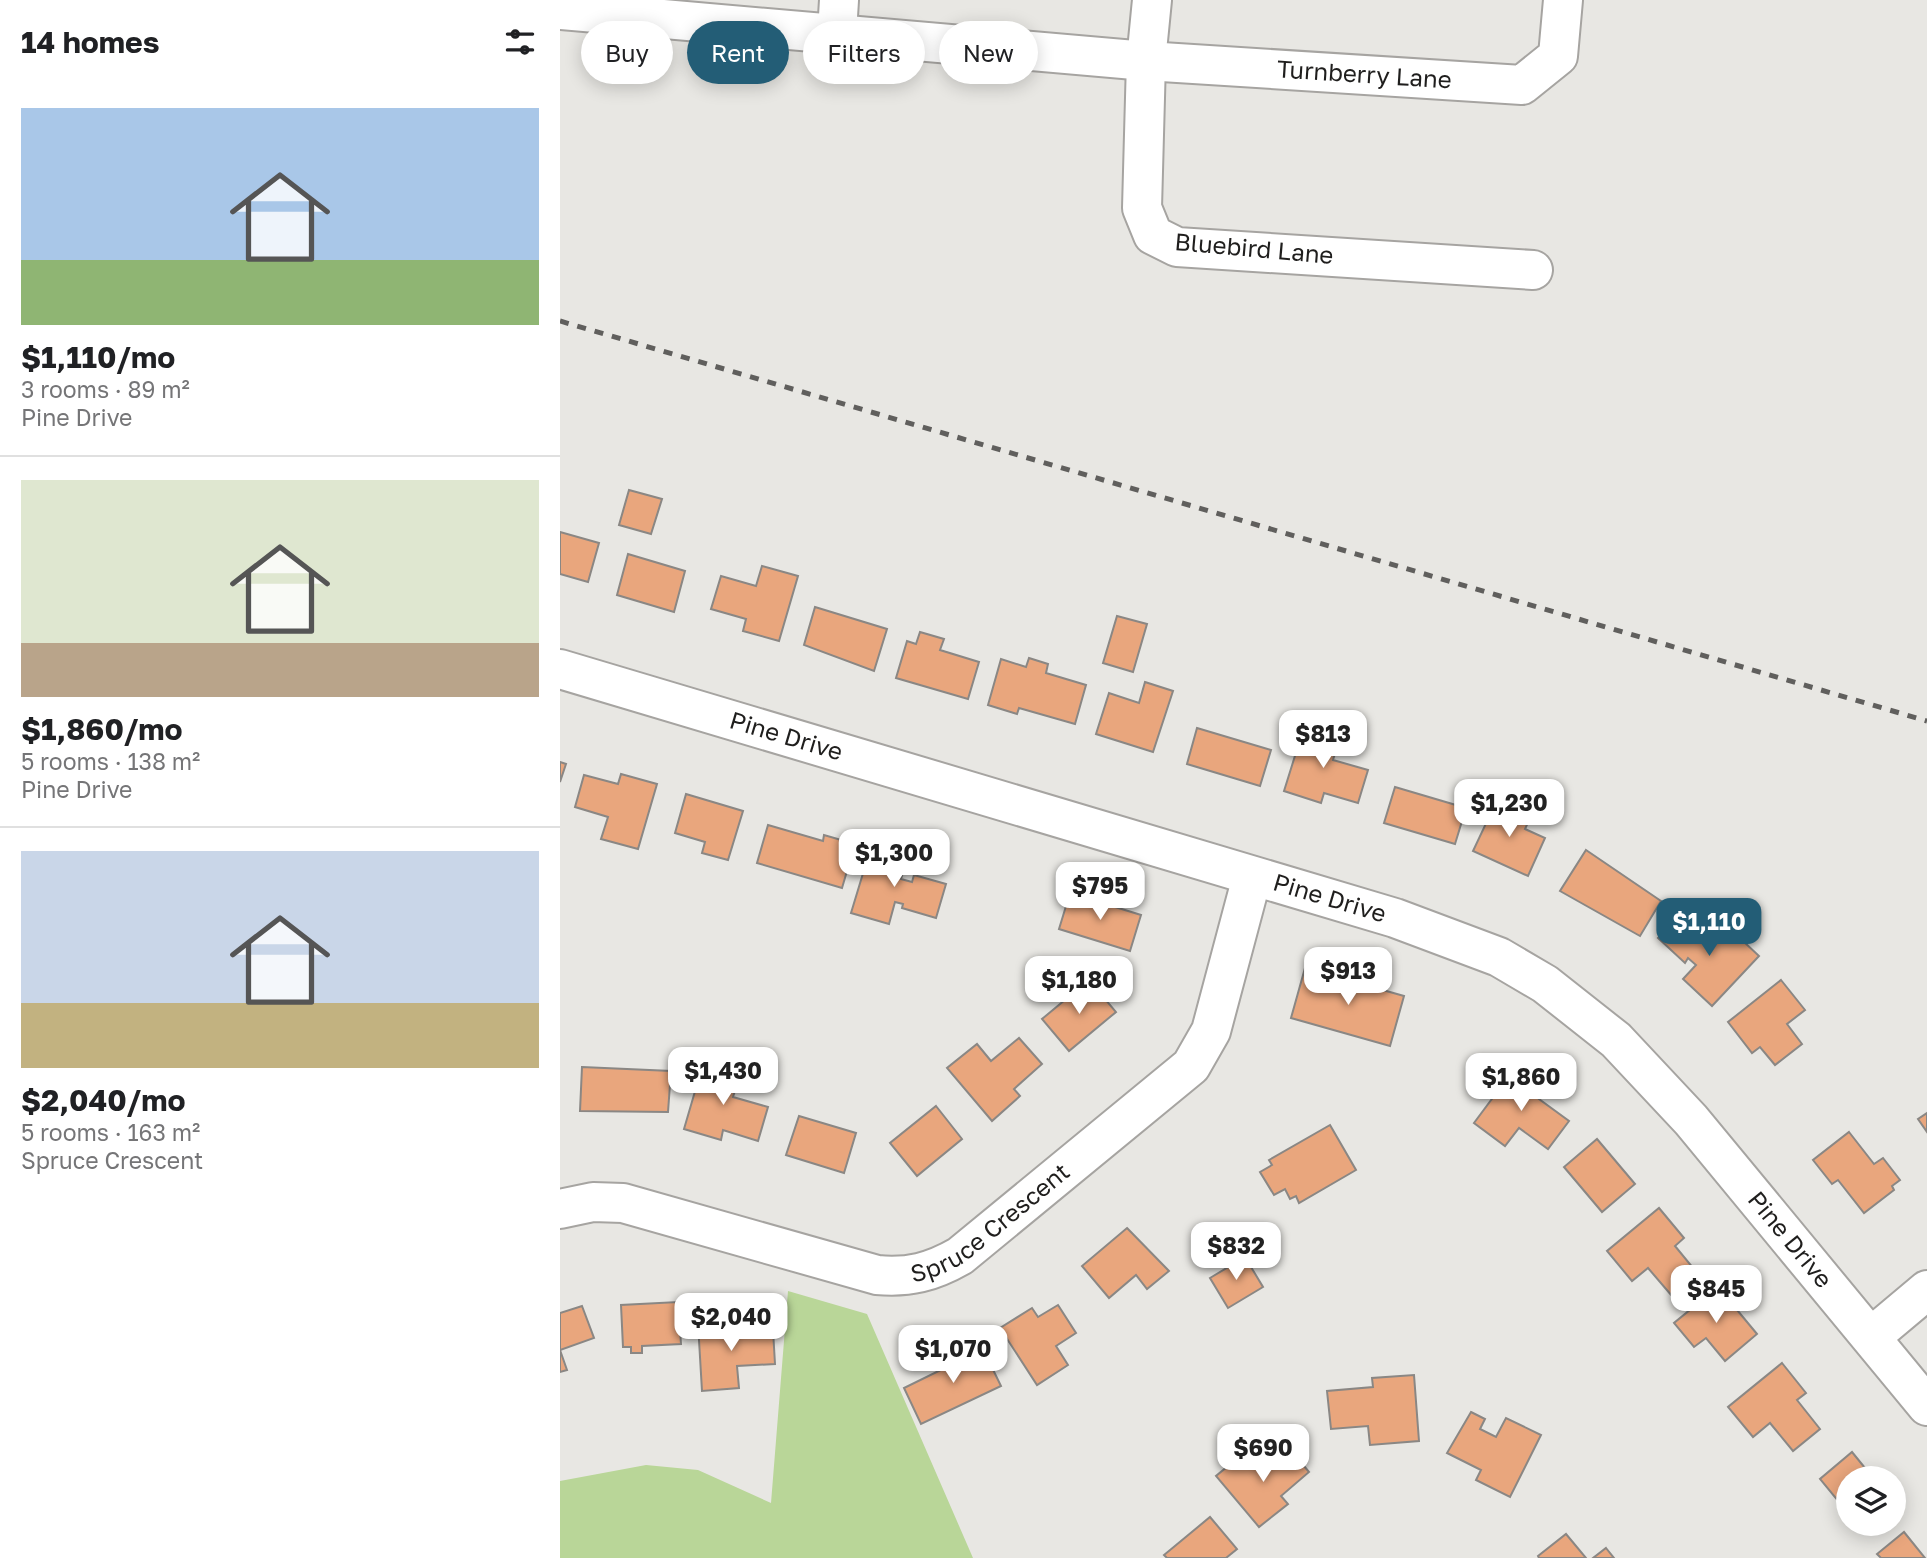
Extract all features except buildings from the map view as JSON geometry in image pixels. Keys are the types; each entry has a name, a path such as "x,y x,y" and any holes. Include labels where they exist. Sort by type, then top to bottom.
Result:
{"street":[{"name":"Bluebird Lane","path":"1152,0 1146,61 1142,208 1153,235 1177,247 1534,270"},
{"name":"Turnberry Lane","path":"560,10 838,17 1146,61 1521,85 1558,56 1563,0"},
{"name":"Pine Drive","path":"560,669 1444,935 1499,957 1545,984 1584,1012 1654,1077 1927,1406"},
{"name":"Spruce Crescent","path":"560,1209 593,1202 624,1203 877,1275 903,1278 936,1270 960,1256 1191,1066 1211,1031 1252,877"},
{"path":"1871,1337 1927,1290"}],"green space":[{"path":"788,1291 867,1314 973,1558 560,1558 560,1481 646,1465 698,1470 771,1503"}],"railway":[{"path":"560,321 1927,721"}]}
